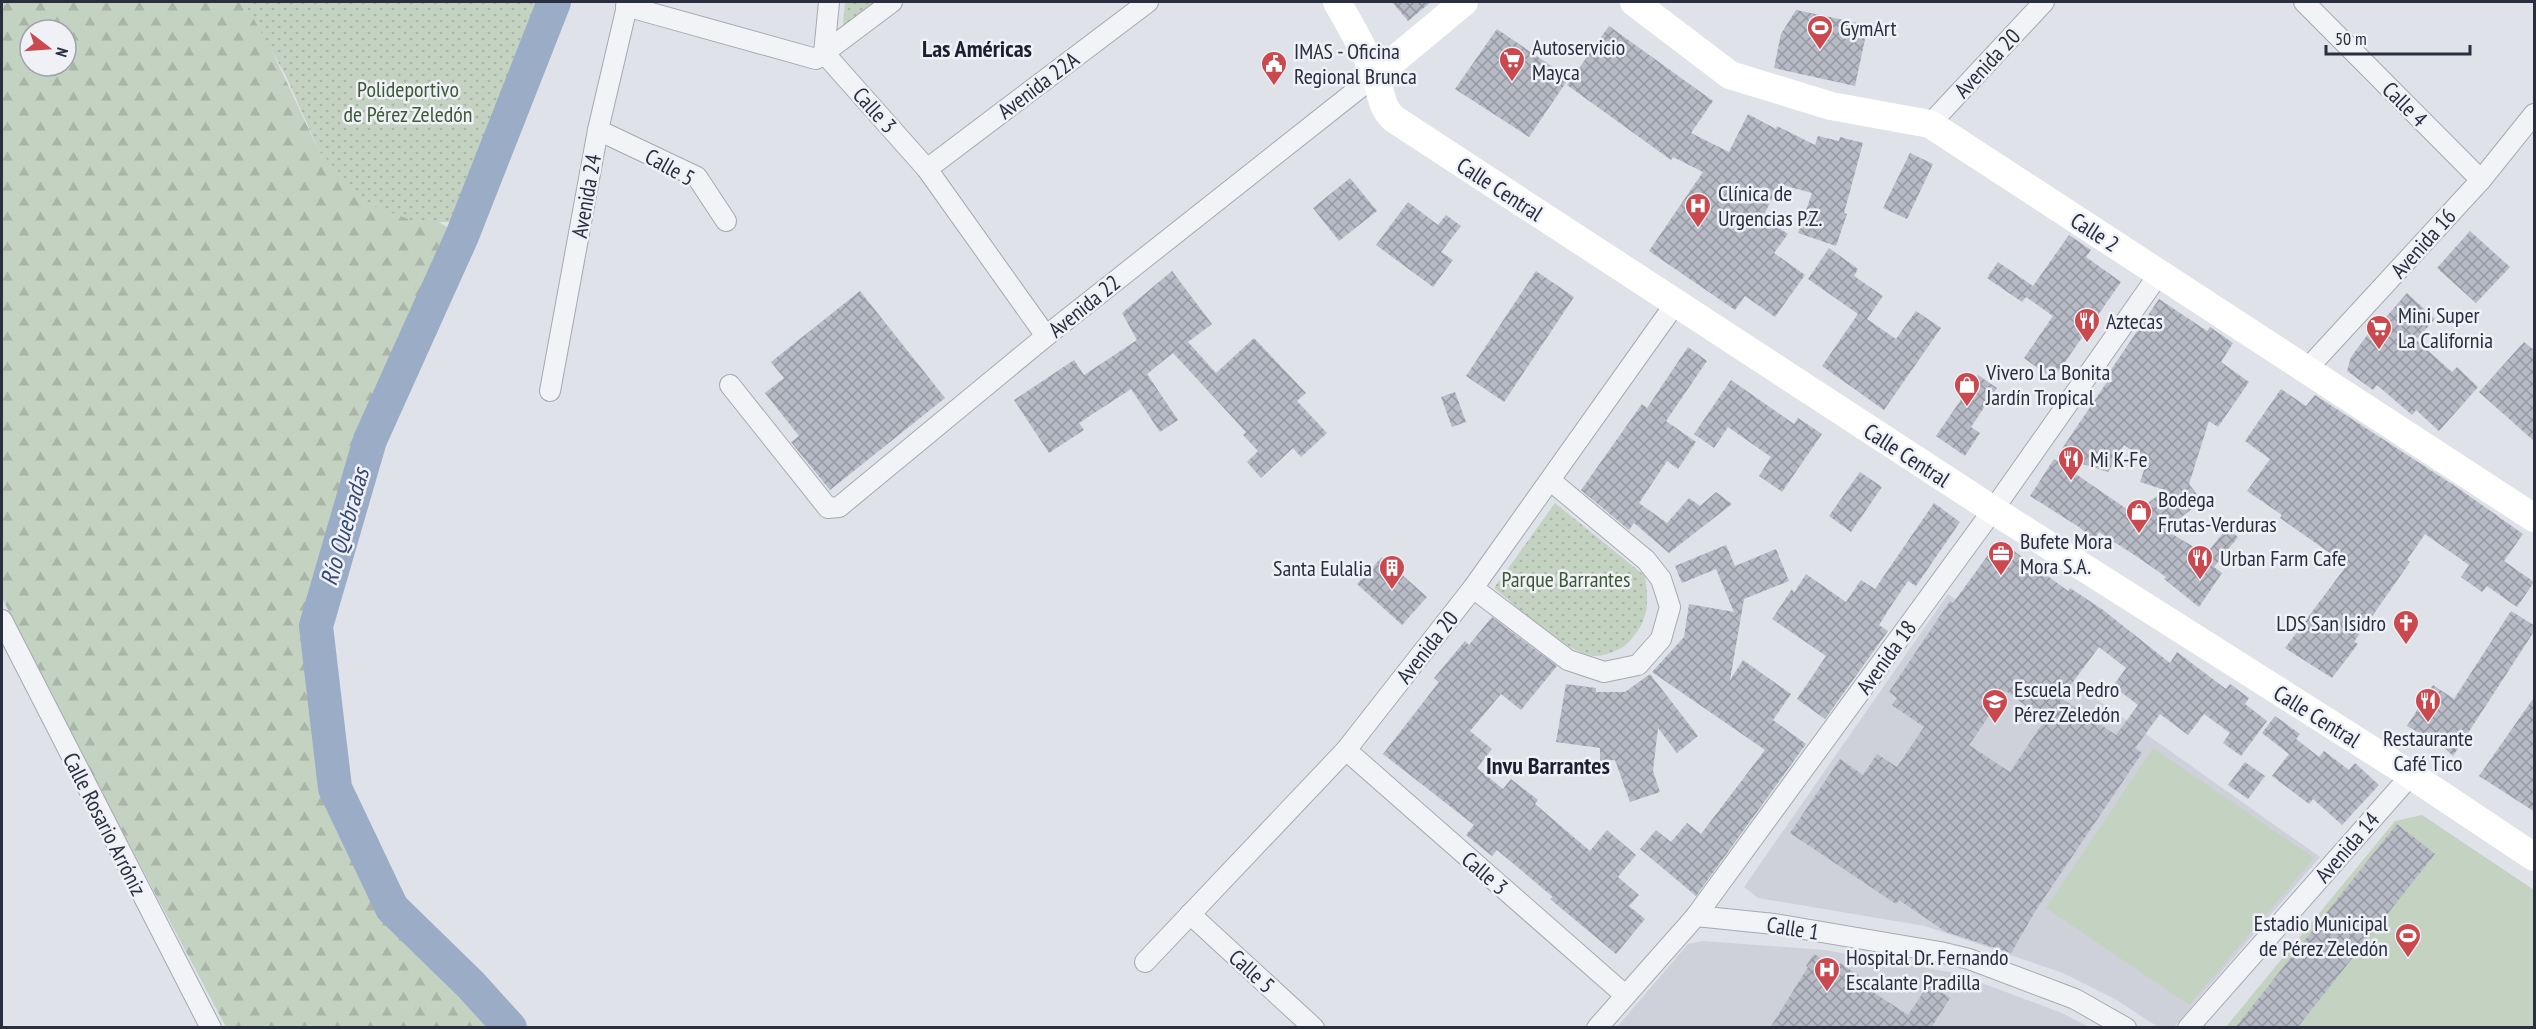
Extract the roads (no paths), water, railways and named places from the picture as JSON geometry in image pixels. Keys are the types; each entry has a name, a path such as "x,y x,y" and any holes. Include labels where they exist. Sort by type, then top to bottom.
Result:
{"main road":[{"name":"Calle Central","path":"1337,2 1376,75 1381,100 1394,119 1993,510 2411,775 2535,857"},
{"name":"Avenida 22","path":"1376,75 1464,2"},
{"name":"Calle 2","path":"1634,2 1730,75 1831,106 1930,123 2535,518"}],"street":[{"path":"824,53 829,2"},
{"path":"627,4 816,59 892,2"},
{"name":"Avenida 22A","path":"927,169 1148,2"},
{"name":"Avenida 20","path":"1930,123 2044,2"},
{"name":"Calle 4","path":"2304,2 2481,180"},
{"name":"Avenida 24","path":"550,391 598,130 627,4"},
{"name":"Calle 3","path":"824,53 927,169 1046,336"},
{"name":"Avenida 22","path":"730,384 828,508 835,509 1046,336 1376,75"},
{"name":"Avenida 16","path":"2307,369 2481,180 2535,114"},
{"name":"Calle 5","path":"598,130 698,177 726,221"},
{"name":"Avenida 18","path":"1597,1028 1696,916 1993,510 2159,274"},
{"name":"Avenida 20","path":"1145,962 1346,750 1473,588 1675,304"},
{"path":"1473,588 1568,660 1604,672 1638,665 1661,639 1670,607 1661,579 1646,560 1551,481"},
{"name":"Calle Rosario Arróniz","path":"2,620 211,1028"},
{"name":"Calle 3","path":"1346,750 1625,995"},
{"name":"Avenida 14","path":"2188,1028 2411,775"},
{"name":"Calle 5","path":"1190,914 1314,1028"},
{"name":"Calle 1","path":"1696,916 1774,924 1969,959 2075,999 2126,1028"}],"waterway":[{"name":"Río Quebradas","path":"510,1028 471,985 392,908 335,788 316,626 370,440 462,236 554,2"}],"place":[{"name":"GymArt","path":"1820,51"},
{"name":"Autoservicio Mayca","path":"1512,83"},
{"name":"IMAS - Oficina Regional Brunca","path":"1274,87"},
{"name":"Clínica de Urgencias P.Z.","path":"1698,229"},
{"name":"Aztecas","path":"2087,344"},
{"name":"Mini Super La California","path":"2379,351"},
{"name":"Vivero La Bonita Jardín Tropical","path":"1967,408"},
{"name":"Mi K-Fe","path":"2071,482"},
{"name":"Bodega Frutas-Verduras","path":"2139,535"},
{"name":"Bufete Mora Mora S.A.","path":"2001,577"},
{"name":"Urban Farm Cafe","path":"2200,581"},
{"name":"Santa Eulalia","path":"1392,591"},
{"name":"LDS San Isidro","path":"2406,646"},
{"name":"Restaurante Café Tico","path":"2428,724"},
{"name":"Escuela Pedro Pérez Zeledón","path":"1995,725"},
{"name":"Estadio Municipal de Pérez Zeledón","path":"2408,959"},
{"name":"Hospital Dr. Fernando Escalante Pradilla","path":"1827,993"}],"district":[{"name":"Las Américas","path":"977,49"},
{"name":"Invu Barrantes","path":"1548,766"}],"park label":[{"name":"Polideportivo de Pérez Zeledón","path":"408,102"},
{"name":"Parque Barrantes","path":"1566,579"}]}
